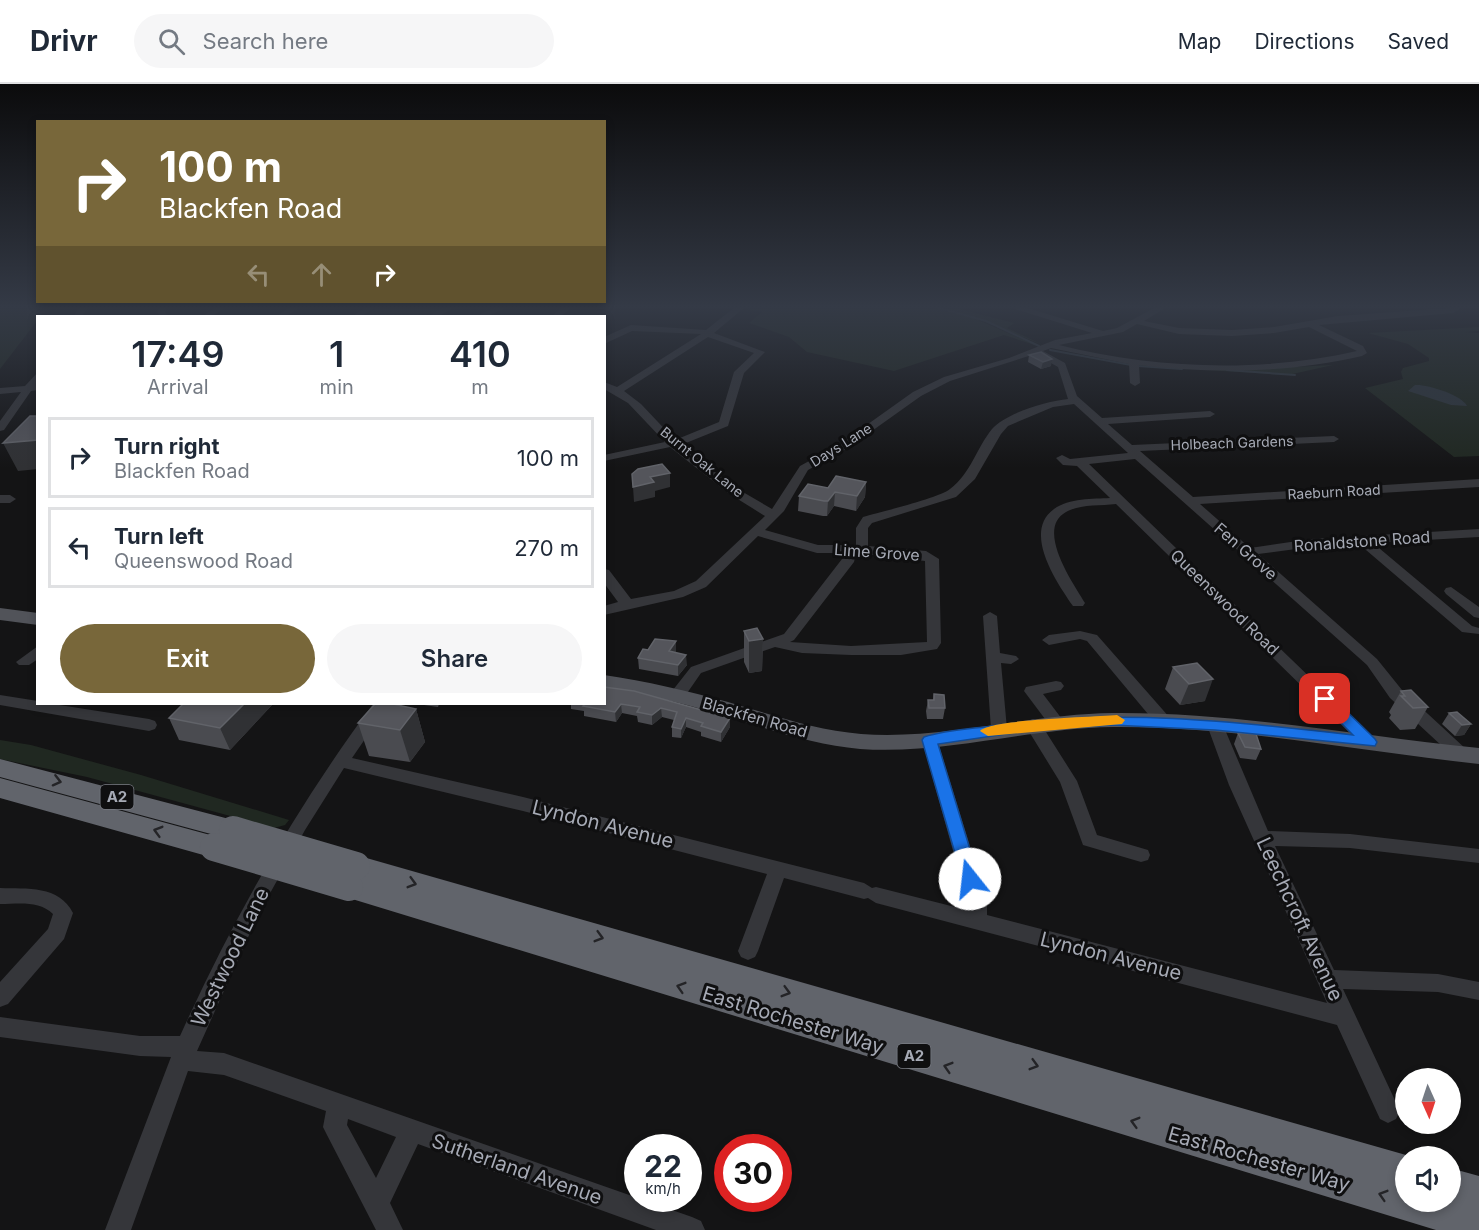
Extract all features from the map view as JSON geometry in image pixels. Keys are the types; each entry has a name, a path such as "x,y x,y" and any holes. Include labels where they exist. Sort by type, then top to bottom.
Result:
{"highway":[{"name":"A2","path":"0,768 97,792 223,839"},
{"name":"A2","path":"0,788 223,839 352,877"},
{"name":"East Rochester Way","path":"352,877 1395,1171"},
{"name":"East Rochester Way","path":"352,877 1479,1224"},
{"path":"1461,1190 1479,1195"}],"main road":[{"path":"0,614 36,619"},
{"name":"Blackfen Road","path":"606,681 677,695 775,725 861,741 930,740 1057,723 1164,722 1215,724 1470,755"}],"street":[{"path":"618,391 665,360"},
{"path":"606,458 674,443 724,424 739,372 752,360"},
{"name":"Days Lane","path":"606,610 626,603 685,591 698,586 774,515 787,500 800,473 811,463 844,446 917,394 947,380 1010,360"},
{"name":"Fen Grove","path":"1056,360 1064,367 1070,395 1075,400 1376,665 1399,697 1470,755"},
{"path":"1111,360 1134,364 1216,367 1294,365 1333,360"},
{"path":"1134,364 1135,383"},
{"name":"Burnt Oak Lane","path":"606,386 637,403 674,443 723,483 774,515"},
{"path":"0,391 33,388"},
{"path":"0,428 33,388"},
{"path":"677,695 696,670 776,642 791,634 856,549 862,528 867,520 938,500 956,492 971,477 996,432 1009,421 1055,402 1075,400"},
{"path":"1099,421 1210,414"},
{"name":"Holbeach Gardens","path":"1134,452 1334,439"},
{"path":"1062,458 1067,463 1080,462 1134,452"},
{"name":"Queenswood Road","path":"1080,462 1370,742"},
{"name":"Raeburn Road","path":"1189,501 1479,483"},
{"path":"1078,603 1051,557 1049,546 1051,521 1061,510 1119,500"},
{"name":"Lime Grove","path":"756,531 805,547 856,549 931,557 934,643 932,646 891,650 792,648 776,642"},
{"name":"Ronaldstone Road","path":"1246,552 1311,543 1479,533"},
{"path":"1362,540 1471,630 1449,626"},
{"path":"606,576 626,603"},
{"path":"1451,591 1479,614"},
{"path":"990,616 999,729"},
{"path":"1049,640 1080,635 1092,638 1164,722"},
{"path":"24,662 36,653"},
{"path":"993,657 1011,659"},
{"path":"1056,686 1032,691 1057,723"},
{"path":"0,700 36,704"},
{"path":"48,705 150,724"},
{"name":"Westwood Lane","path":"118,1230 154,1129 221,971 274,866 340,761 380,705"},
{"name":"Leechcroft Avenue","path":"1215,724 1238,785 1388,1111"},
{"path":"1033,725 1068,781 1090,840 1141,855"},
{"path":"930,740 977,901 977,921"},
{"name":"Lyndon Avenue","path":"340,761 523,804 1346,1017"},
{"path":"1263,838 1350,841 1479,856"},
{"path":"748,951 778,869"},
{"path":"0,896 47,899 59,903 63,913 57,933 0,997"},
{"path":"1328,979 1438,983 1479,991"},
{"name":"Sutherland Avenue","path":"0,1027 140,1046 224,1064 692,1230"},
{"path":"339,1106 335,1127 390,1230"},
{"name":"Sutherland Avenue","path":"376,1204 411,1132"}],"shaded area":[{"path":"0,360 7,360 0,369"},
{"path":"846,360 926,360 894,371"},
{"path":"1479,360 1479,456 1454,457 1365,388 1403,379 1401,372 1403,368 1429,361"},
{"path":"1140,363 1273,368 1333,365 1288,375 1140,366"},
{"path":"1415,385 1444,391 1467,406 1451,405 1408,391"},
{"path":"0,740 31,745 141,775 289,820 285,825 274,828 87,777 0,759"}],"building":[{"path":"30,416 36,416 36,440 3,443"},
{"path":"662,464 670,473 650,477 654,482 633,487 632,474 638,469"},
{"path":"836,476 866,482 857,496 835,492 828,501 824,501 799,496 808,484 828,488"},
{"path":"757,628 763,639 749,641 744,631"},
{"path":"655,639 676,641 669,651 686,655 678,665 638,658 643,649 648,650"},
{"path":"1197,663 1213,679 1189,684 1173,667"},
{"path":"606,687 634,691 730,718 721,732 701,726 703,723 686,718 681,729 672,727 677,712 661,708 652,715 637,712 640,707 621,704 615,712 583,706 606,705"},
{"path":"1411,690 1428,707 1413,708 1401,696 1405,696 1401,691"},
{"path":"934,694 944,695 945,708 929,708 928,700 934,700"},
{"path":"182,705 243,705 220,728 169,718"},
{"path":"374,705 398,705 416,709 400,730 358,723"},
{"path":"1457,712 1471,724 1462,725 1449,713"},
{"path":"1238,733 1256,734 1261,749 1245,747"}],"waterway":[{"path":"1107,360 1131,365"},
{"path":"1138,366 1182,369"},
{"path":"1227,370 1295,375"}],"slow traffic":[{"path":"988,731 1033,725 1117,720"}],"route":[{"path":"970,879 930,740 1033,725 1112,720 1215,724 1370,742 1325,699"}]}
